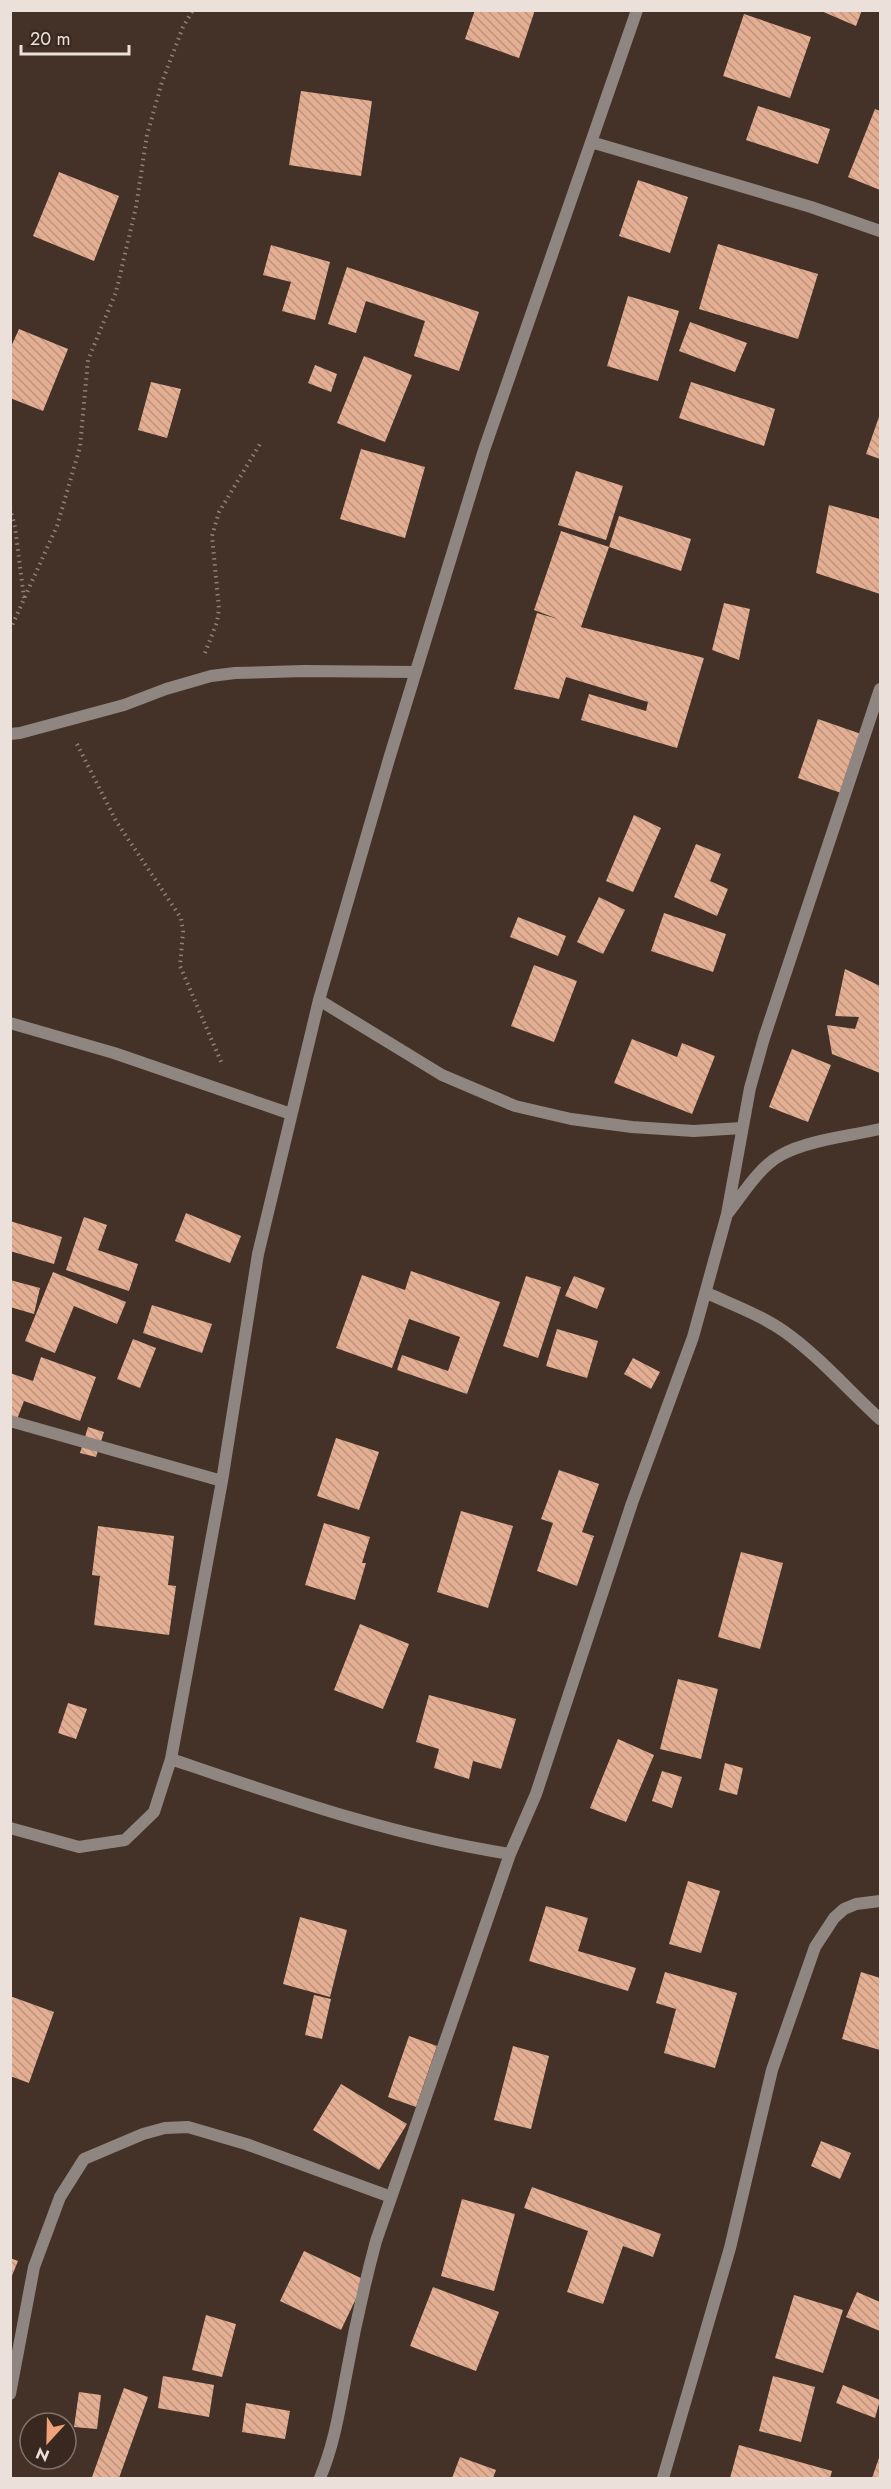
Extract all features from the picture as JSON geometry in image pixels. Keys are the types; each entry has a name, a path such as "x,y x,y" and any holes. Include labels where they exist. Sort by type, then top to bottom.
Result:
{"street":[{"path":"10,1828 79,1847 126,1840 154,1812 171,1759 222,1481 258,1254 319,1000 415,672 484,450 638,10"},
{"path":"591,142 811,207 880,231"},
{"path":"10,734 20,734 124,705 166,689 211,676 235,673 415,672"},
{"path":"320,2478 337,2431 366,2277 391,2197 510,1854 536,1794 632,1503 686,1358 728,1214 742,1128 764,1038 880,689"},
{"path":"319,1000 442,1076 515,1106 570,1119 632,1127 694,1131 742,1128"},
{"path":"10,1023 114,1053 291,1114"},
{"path":"728,1214 758,1174 780,1155 810,1145 880,1129"},
{"path":"706,1293 761,1318 784,1332 803,1346 880,1419"},
{"path":"10,1421 222,1481"},
{"path":"171,1759 319,1809 451,1845 510,1854"},
{"path":"663,2478 730,2248 772,2070 815,1947 834,1918 844,1909 856,1904 880,1901"},
{"path":"10,2394 34,2267 60,2197 84,2159 143,2134 165,2128 188,2127 266,2151 391,2197"}],"path":[{"path":"10,630 57,526 80,447 88,360 116,292 136,207 147,135 162,82 183,27 193,10"},
{"path":"194,681 218,622 218,584 212,536 219,512 260,444"},
{"path":"10,508 15,527 24,599"},
{"path":"66,721 116,821 181,918 183,932 180,966 235,1095"}],"building":[{"path":"475,10 535,10 519,58 465,39"},
{"path":"819,10 862,10 856,26"},
{"path":"744,14 811,37 790,98 723,76"},
{"path":"301,91 372,101 361,176 289,165"},
{"path":"758,106 830,129 818,164 746,140"},
{"path":"875,109 880,111 880,190 848,177"},
{"path":"59,172 119,196 94,261 33,236"},
{"path":"638,180 688,197 670,253 619,236"},
{"path":"718,244 818,274 798,339 699,309"},
{"path":"271,245 330,262 315,320 282,311 291,282 263,275"},
{"path":"347,267 479,312 459,371 414,356 425,321 366,301 356,333 328,324"},
{"path":"628,296 679,311 658,381 607,366"},
{"path":"690,322 747,343 735,372 679,351"},
{"path":"19,329 68,349 43,411 10,398 10,349"},
{"path":"364,356 412,375 385,442 337,423"},
{"path":"315,365 337,374 331,392 308,383"},
{"path":"151,382 181,389 167,438 138,430"},
{"path":"691,382 775,409 764,446 679,418"},
{"path":"880,414 880,459 866,454"},
{"path":"361,449 425,467 405,538 340,519"},
{"path":"576,471 623,486 606,540 558,525"},
{"path":"829,505 880,519 880,594 816,573"},
{"path":"619,516 691,539 681,571 609,547"},
{"path":"561,531 609,547 581,627 704,658 677,748 581,720 589,694 646,711 648,702 566,677 559,699 514,689 537,613 558,619 534,610"},
{"path":"724,603 750,609 739,660 712,650"},
{"path":"818,719 864,735 844,794 798,778"},
{"path":"634,815 661,828 633,892 606,881"},
{"path":"696,844 721,854 710,881 728,889 717,916 674,897"},
{"path":"599,897 625,910 603,954 577,942"},
{"path":"664,913 726,934 713,972 651,951"},
{"path":"518,917 566,936 558,956 510,937"},
{"path":"534,965 577,981 554,1042 511,1026"},
{"path":"845,969 880,986 880,1073 832,1054 827,1025 855,1029 859,1017 835,1016"},
{"path":"632,1039 677,1057 682,1043 715,1056 692,1114 614,1083"},
{"path":"792,1049 831,1065 808,1122 769,1107"},
{"path":"186,1213 241,1236 230,1263 175,1241"},
{"path":"84,1217 107,1225 98,1250 138,1264 129,1291 66,1270"},
{"path":"10,1221 62,1237 54,1264 10,1251"},
{"path":"411,1271 500,1302 467,1394 397,1370 402,1355 448,1371 460,1337 409,1319 392,1368 336,1348 362,1275 405,1290"},
{"path":"53,1272 126,1302 117,1324 74,1306 55,1353 25,1341"},
{"path":"526,1276 561,1287 538,1358 503,1346"},
{"path":"574,1276 605,1288 597,1309 565,1296"},
{"path":"10,1280 40,1288 34,1314 10,1307"},
{"path":"152,1305 212,1324 202,1353 143,1333"},
{"path":"557,1329 598,1341 587,1378 546,1366"},
{"path":"133,1339 156,1348 140,1388 117,1379"},
{"path":"41,1357 96,1377 80,1421 24,1401 14,1427 10,1426 10,1373 33,1381"},
{"path":"633,1358 660,1372 651,1389 624,1374"},
{"path":"88,1427 104,1432 96,1457 80,1453"},
{"path":"336,1438 379,1452 359,1510 317,1496"},
{"path":"559,1470 599,1484 582,1532 594,1536 577,1586 537,1571 553,1523 541,1519"},
{"path":"461,1511 513,1526 488,1608 437,1592"},
{"path":"324,1523 370,1537 362,1563 366,1563 355,1600 305,1585"},
{"path":"98,1526 174,1536 168,1585 176,1586 169,1635 94,1625 100,1576 92,1575"},
{"path":"741,1552 783,1563 760,1649 718,1637"},
{"path":"360,1624 409,1644 383,1709 334,1690"},
{"path":"678,1679 718,1689 701,1759 660,1749"},
{"path":"429,1695 516,1719 501,1769 473,1761 469,1779 434,1768 439,1749 416,1742"},
{"path":"68,1703 87,1709 76,1739 58,1733"},
{"path":"618,1739 654,1755 626,1822 590,1808"},
{"path":"725,1763 743,1768 737,1795 719,1790"},
{"path":"662,1771 682,1777 672,1808 652,1801"},
{"path":"688,1881 720,1891 701,1953 669,1944"},
{"path":"546,1906 588,1918 578,1951 636,1968 628,1991 529,1961"},
{"path":"300,1917 347,1930 330,1997 283,1984"},
{"path":"665,1972 737,1993 715,2068 664,2053 676,2009 656,2003"},
{"path":"861,1972 880,1978 880,2050 842,2039"},
{"path":"314,1995 331,1999 322,2039 305,2035"},
{"path":"10,1996 54,2012 29,2083 10,2076"},
{"path":"409,2036 437,2046 416,2107 388,2097"},
{"path":"513,2046 549,2056 531,2129 494,2120"},
{"path":"341,2084 407,2124 379,2170 313,2130"},
{"path":"821,2141 851,2153 840,2179 811,2166"},
{"path":"532,2187 661,2234 653,2257 623,2246 603,2304 567,2292 588,2231 524,2208"},
{"path":"462,2199 515,2214 494,2291 441,2276"},
{"path":"304,2251 365,2280 341,2330 280,2301"},
{"path":"10,2258 18,2261 11,2278 10,2278"},
{"path":"433,2287 499,2312 476,2371 410,2346"},
{"path":"857,2292 880,2302 880,2331 846,2317"},
{"path":"794,2295 843,2310 823,2373 775,2358"},
{"path":"206,2315 236,2324 222,2377 192,2370"},
{"path":"163,2376 214,2385 209,2417 158,2408"},
{"path":"773,2376 815,2387 801,2442 759,2431"},
{"path":"843,2385 880,2400 875,2418 836,2403"},
{"path":"124,2388 148,2397 119,2478 92,2477"},
{"path":"79,2392 101,2395 97,2429 78,2427 76,2411"},
{"path":"246,2403 290,2411 285,2439 242,2432"},
{"path":"739,2445 832,2471 830,2478 730,2478"},
{"path":"880,2455 880,2478 872,2478"},
{"path":"460,2457 496,2470 493,2478 452,2478"}]}
